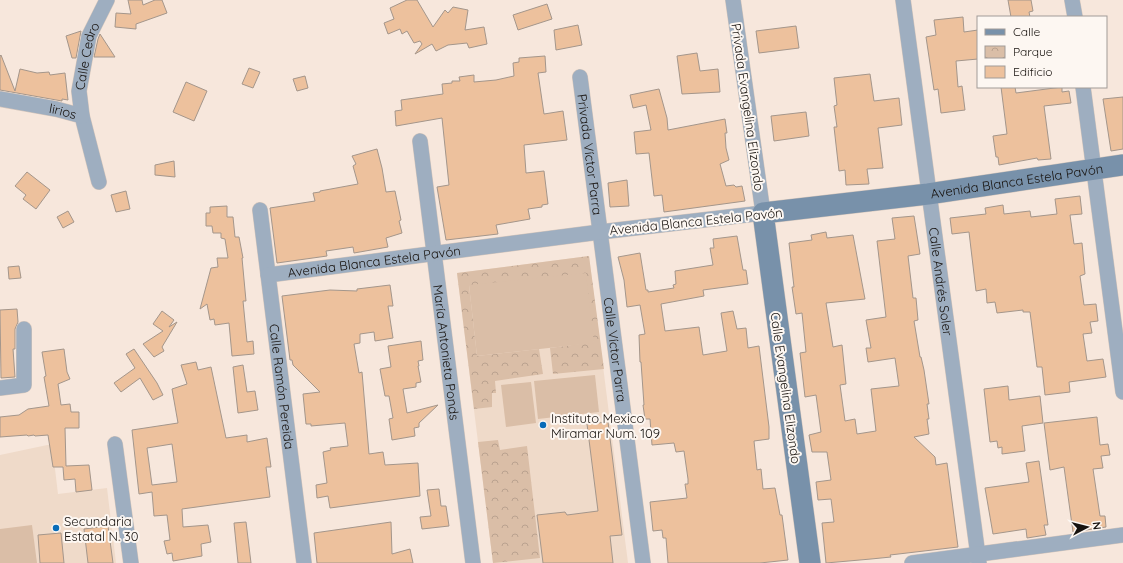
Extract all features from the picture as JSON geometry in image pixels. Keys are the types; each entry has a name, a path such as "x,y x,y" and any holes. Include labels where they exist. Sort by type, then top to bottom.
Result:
{"main road":[{"name":"Avenida Blanca Estela Pavón","path":"763,213 928,194 1123,165"},
{"name":"Calle Evangelina Elizondo","path":"763,213 810,563"}],"street":[{"name":"Calle Cedro","path":"82,116 79,91 89,36 107,0"},
{"name":"Privada Evangelina Elizondo","path":"733,0 763,213"},
{"name":"Calle Andrés Soler","path":"903,0 928,194 979,559"},
{"path":"1072,0 1074,16"},
{"name":"Privada Víctor Parra","path":"580,77 600,232"},
{"path":"1083,88 1123,392"},
{"name":"lirios","path":"0,99 56,109 82,116 99,182"},
{"name":"María Antonieta Ponds","path":"420,141 473,563"},
{"name":"Calle Ramón Pereida","path":"260,210 304,563"},
{"name":"Avenida Blanca Estela Pavón","path":"268,275 600,232 763,213"},
{"name":"Calle Víctor Parra","path":"600,232 643,563"},
{"path":"0,388 24,385 24,329"},
{"path":"115,444 131,563"},
{"path":"912,563 979,559 1123,535"}],"shaded area":[{"name":"Instituto Mexico Miramar Num. 109","path":"589,256 628,563 493,563 457,273"},
{"name":"Secundaria Estatal N. 30","path":"52,444 58,494 107,488 116,563 0,563 0,455"}],"green space":[{"path":"589,256 604,369 553,374 550,348 594,342 469,285 477,356 539,349 543,374 495,381 496,393 492,393 492,407 474,409 457,273"},
{"path":"586,273 594,343 477,356 469,285"},
{"path":"595,375 599,412 538,419 534,381"},
{"path":"531,382 536,423 506,427 501,385"},
{"path":"498,440 500,450 527,446 540,558 493,563 478,442"},
{"path":"32,525 37,563 0,563 0,529"}],"building":[{"path":"128,0 142,0 143,5 155,0 162,0 167,13 136,24 136,29 115,27 116,13 131,14"},
{"path":"407,0 417,0 433,27 445,10 448,13 453,7 468,10 465,30 484,27 487,44 469,48 467,43 448,45 436,51 432,44 415,54 422,44 420,41 414,43 407,31 402,34 400,29 388,34 384,23 394,19 390,8"},
{"path":"1008,0 1031,0 1033,11 1029,12 1030,16 1011,16"},
{"path":"547,4 552,19 518,30 513,15"},
{"path":"963,17 964,32 977,30 977,59 956,61 958,87 962,86 965,110 941,113 938,89 934,90 926,37 936,35 934,20"},
{"path":"578,25 582,45 556,50 554,30"},
{"path":"796,26 799,48 759,53 756,31"},
{"path":"81,31 76,58 72,58 66,36"},
{"path":"100,34 115,57 94,57"},
{"path":"697,53 700,71 718,69 720,92 682,94 677,56"},
{"path":"1,55 15,91 20,69 37,73 49,72 50,75 65,73 68,100 62,99 62,101 0,90"},
{"path":"545,56 546,72 538,73 544,114 563,111 567,140 524,145 526,173 544,171 548,204 542,205 542,207 528,209 530,219 496,225 498,234 446,240 437,187 449,185 442,118 396,126 395,111 402,110 401,100 443,94 442,84 452,83 452,81 460,81 459,77 474,75 474,82 496,80 514,76 513,63 519,62 519,58"},
{"path":"249,68 260,72 253,88 242,84"},
{"path":"870,74 874,101 899,98 902,125 878,128 883,168 867,169 869,184 846,185 845,170 839,171 834,127 837,127 834,106 837,105 834,78"},
{"path":"305,76 308,88 297,91 293,79"},
{"path":"186,82 207,91 194,121 173,112"},
{"path":"1001,88 1015,88 1016,93 1054,88 1062,88 1062,92 1069,91 1071,103 1044,106 1051,159 1038,160 1037,158 999,165 998,157 996,157 993,136 1007,134"},
{"path":"659,89 667,118 668,130 725,119 727,133 725,133 726,148 729,160 720,164 726,186 742,186 745,201 664,212 662,195 654,196 649,153 636,154 634,132 651,130 646,105 633,108 630,95"},
{"path":"1123,97 1123,149 1111,151 1103,99"},
{"path":"806,112 809,136 774,141 771,116"},
{"path":"377,149 386,192 395,191 402,233 386,238 388,247 354,253 353,247 326,251 327,256 277,263 270,208 315,201 313,193 358,184 353,166 356,164 352,156"},
{"path":"174,161 175,177 155,175 155,165"},
{"path":"27,172 50,190 36,209 23,199 26,195 15,186"},
{"path":"627,180 629,206 610,207 608,183"},
{"path":"126,191 130,209 116,212 111,195"},
{"path":"1080,196 1082,214 1070,215 1074,244 1082,243 1085,274 1080,276 1084,305 1096,304 1098,321 1090,322 1092,333 1083,334 1087,361 1103,359 1106,377 1069,382 1070,392 1045,395 1042,367 1037,367 1030,312 1023,312 1023,310 997,313 995,302 987,303 986,289 976,291 969,232 952,234 950,218 986,214 985,208 1003,205 1004,214 1030,211 1031,217 1057,214 1055,199"},
{"path":"227,206 227,217 233,217 235,237 239,237 243,258 246,301 243,301 247,342 253,341 254,354 232,356 229,323 215,325 214,319 210,320 207,304 200,309 211,268 218,267 217,258 228,258 225,239 221,238 221,233 213,233 212,226 206,226 206,213 210,213 210,207"},
{"path":"68,211 74,222 63,228 57,217"},
{"path":"914,216 920,254 908,256 913,298 916,298 918,320 914,321 929,404 927,404 929,419 927,419 929,434 914,437 935,457 936,465 947,463 958,547 890,555 891,557 826,563 822,523 834,522 831,499 818,500 816,482 831,480 827,452 812,452 809,435 821,432 816,395 805,397 800,353 806,352 802,313 796,314 792,287 794,287 789,243 812,240 811,235 826,232 827,238 853,235 865,299 826,303 833,347 842,345 846,384 840,385 845,421 855,419 857,434 876,431 871,389 899,386 895,358 868,362 866,348 871,348 866,320 886,317 877,241 895,239 892,218"},
{"path":"737,236 743,270 746,270 748,284 703,290 704,296 661,304 665,331 699,327 703,355 727,351 721,313 733,311 737,329 746,328 748,348 759,346 769,427 769,439 754,441 757,470 761,469 763,489 775,488 780,515 782,515 788,560 760,563 668,563 666,538 663,538 662,530 653,531 650,502 687,498 685,484 688,484 688,479 684,451 676,452 674,443 652,445 650,419 645,419 643,405 639,335 645,334 640,305 627,307 624,280 618,257 640,253 646,290 648,290 648,292 674,288 673,285 676,284 675,271 713,265 710,248 714,248 713,239"},
{"path":"19,266 21,278 9,279 8,267"},
{"path":"390,285 393,306 388,306 393,338 375,341 374,332 360,334 360,343 354,344 359,373 362,372 369,454 383,452 385,465 418,463 420,496 330,508 328,496 317,498 316,485 327,483 323,452 331,450 330,448 348,446 345,423 311,426 311,424 306,424 303,394 320,392 293,365 292,360 290,360 282,296 330,290 357,291 357,289"},
{"path":"17,309 18,322 15,329 15,349 13,349 15,377 1,378 0,310"},
{"path":"162,311 174,320 169,327 177,322 162,347 164,351 154,357 143,344 163,331 153,324"},
{"path":"421,341 423,360 418,361 418,366 421,382 416,383 416,387 403,389 407,413 438,405 419,423 419,427 414,428 415,436 392,440 389,419 393,418 389,396 385,396 380,369 391,367 388,346"},
{"path":"64,349 67,372 70,379 58,384 61,405 70,404 71,412 79,412 79,428 65,428 66,466 89,465 92,490 76,492 75,479 64,480 63,467 53,467 48,435 0,437 0,417 19,415 28,409 49,406 44,377 46,376 42,352"},
{"path":"134,349 157,383 163,395 153,400 140,378 121,392 114,383 135,368 126,354"},
{"path":"196,362 198,370 211,367 226,438 247,435 247,442 267,438 271,467 266,467 270,497 182,509 183,527 208,525 211,542 201,544 202,556 173,561 172,553 167,554 164,541 170,540 167,515 154,516 152,492 139,494 132,430 178,423 172,389 187,384 181,365","holes":["172,444 177,482 152,485 147,448"]},
{"path":"243,365 247,392 255,391 258,410 238,413 233,367"},
{"path":"1008,386 1009,400 1040,396 1043,423 1022,426 1025,451 1002,454 1002,447 998,448 997,441 990,442 984,389"},
{"path":"1097,417 1100,445 1108,444 1110,455 1101,456 1103,468 1093,469 1100,516 1105,516 1106,527 1073,532 1064,467 1050,470 1044,423"},
{"path":"608,422 622,535 610,536 613,563 543,563 537,515 565,512 567,515 598,511 587,424"},
{"path":"1039,461 1048,525 1044,525 1046,535 1027,538 1026,529 993,534 985,488 1029,482 1026,463"},
{"path":"439,489 441,506 446,506 449,526 422,529 420,517 431,516 427,490"},
{"path":"246,522 251,563 238,563 234,523"},
{"path":"391,522 392,554 410,549 413,563 317,563 314,533"},
{"path":"108,526 113,563 88,563 84,529"},
{"path":"61,533 64,563 40,563 38,535"}],"place":[{"name":"Instituto Mexico Miramar Num. 109","path":"543,425"},
{"name":"Secundaria Estatal N. 30","path":"56,528"}]}
